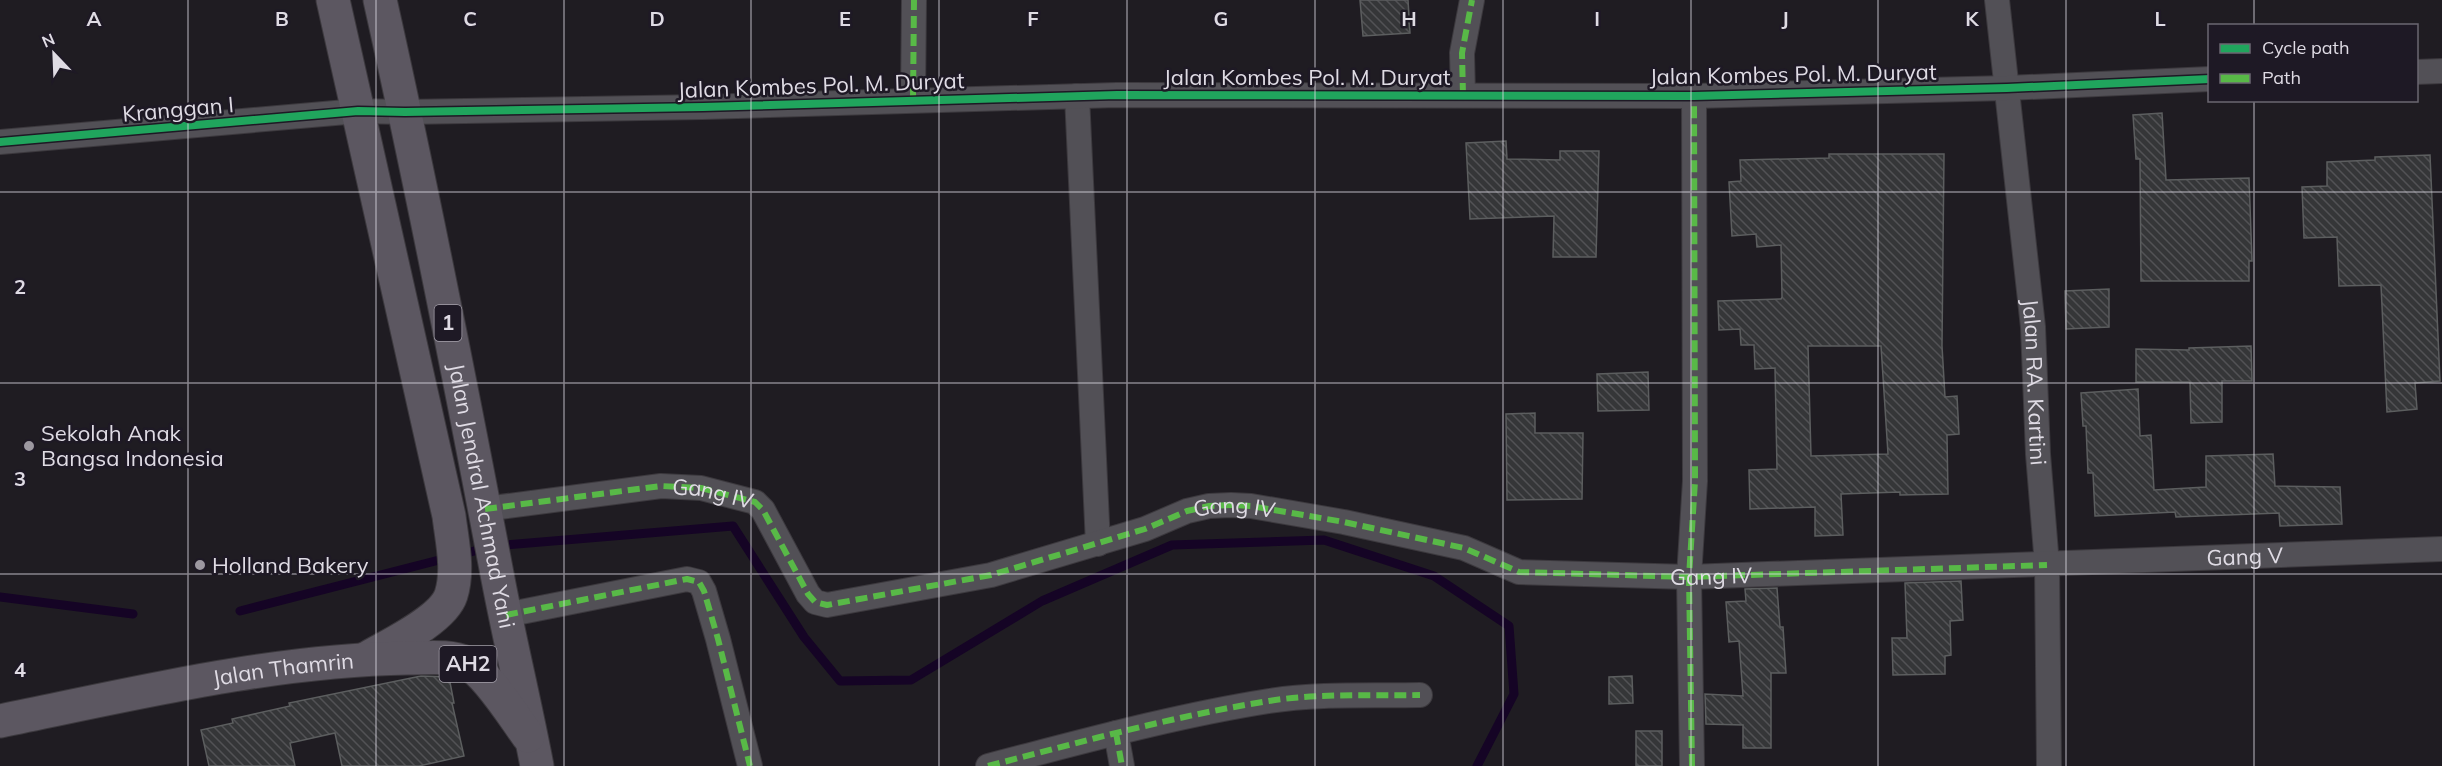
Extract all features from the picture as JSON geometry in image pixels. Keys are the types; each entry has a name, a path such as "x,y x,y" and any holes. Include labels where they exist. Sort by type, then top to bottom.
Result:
{"highway":[{"name":"Jalan Jendral Achmad Yani","path":"333,0 449,516 454,570 451,596 441,611 367,658"},
{"name":"Jalan Jendral Achmad Yani","path":"380,0 405,112 534,754"},
{"name":"Jalan Thamrin","path":"0,721 162,688 367,658 437,656 467,664 490,684 534,754"}],"street":[{"path":"913,100 914,0"},
{"path":"1463,95 1462,53 1472,0"},
{"name":"Jalan RA. Kartini","path":"1997,0 2033,327 2038,454 2047,565 2049,766"},
{"path":"2418,72 2442,71"},
{"name":"Jalan Kombes Pol. M. Duryat","path":"358,111 703,107 1077,96 1694,96 2007,88 2208,79"},
{"path":"1077,96 1098,544"},
{"path":"1692,766 1689,577 1695,481 1694,96"},
{"name":"Kranggan I","path":"0,142 358,111"},
{"name":"Gang IV","path":"488,521 661,486 701,488 745,498 755,502 763,510 808,594 815,602 827,605 991,575 1145,530 1187,512 1209,506 1251,506 1344,522 1464,548 1519,572 1689,577 2047,565"},
{"name":"Gang V","path":"2047,565 2442,549"},
{"path":"506,615 687,579 699,582 704,591 718,639 750,766"},
{"path":"988,766 1116,733 1270,701 1420,694"},
{"path":"1116,733 1122,766"}],"building":[{"path":"1360,0 1408,0 1410,33 1363,36"},
{"path":"2162,113 2166,180 2249,178 2252,261 2249,261 2249,281 2141,281 2140,159 2136,159 2133,115"},
{"path":"1506,141 1507,159 1560,160 1560,151 1599,151 1596,257 1553,257 1554,216 1470,219 1466,143"},
{"path":"1829,154 1944,154 1942,346 1945,397 1957,396 1959,434 1947,435 1948,494 1900,495 1900,492 1841,494 1843,535 1815,536 1815,507 1750,509 1749,470 1777,469 1775,368 1755,369 1754,345 1741,345 1740,329 1719,330 1718,301 1781,299 1782,297 1781,245 1757,247 1756,234 1732,236 1729,182 1741,181 1740,160 1829,158","holes":["1808,346 1881,346 1888,454 1811,456"]},
{"path":"2430,155 2440,381 2415,383 2417,409 2387,412 2381,285 2339,286 2337,237 2304,238 2302,187 2327,186 2327,162"},
{"path":"2109,289 2109,327 2066,329 2065,291"},
{"path":"2251,346 2252,381 2222,381 2222,422 2191,423 2190,382 2136,382 2136,349 2189,350 2189,348"},
{"path":"1648,372 1649,410 1598,411 1597,374"},
{"path":"2138,389 2140,436 2151,435 2154,490 2206,487 2206,456 2273,454 2275,486 2340,487 2342,524 2280,526 2279,513 2176,517 2175,512 2095,516 2093,473 2088,473 2086,426 2083,426 2081,393"},
{"path":"1535,413 1535,433 1583,433 1582,499 1507,500 1506,414"},
{"path":"1961,581 1963,620 1950,621 1951,655 1945,656 1945,674 1893,675 1892,638 1907,638 1905,583"},
{"path":"1777,588 1780,627 1783,627 1786,673 1771,673 1771,748 1743,748 1743,725 1706,724 1705,694 1743,696 1739,641 1729,642 1726,602 1746,601 1745,589"},
{"path":"421,676 449,677 454,703 452,703 464,756 419,766 342,766 335,733 290,743 295,766 209,766 201,730 233,723 232,719 290,706 289,703"},
{"path":"1632,676 1633,703 1609,704 1609,677"},
{"path":"1636,731 1662,731 1662,766 1636,766"}],"waterway":[{"path":"240,611 494,546 733,526 804,637 840,681 911,680 1042,601 1172,545 1324,540 1434,576 1509,626 1514,694 1477,766"},
{"path":"0,597 133,614"}],"marked path":[{"path":"913,100 914,0"},
{"path":"1463,95 1462,53 1472,0"},
{"path":"1692,766 1689,577 1695,481 1694,96"},
{"path":"485,509 661,486 701,488 755,502 763,510 808,594 815,602 827,605 991,575 1145,529 1187,511 1209,506 1231,505 1251,506 1344,522 1464,548 1519,572 1689,577 2047,565"},
{"path":"506,615 687,579 699,582 704,591 718,639 750,766"},
{"path":"988,766 1163,722 1269,701 1325,696 1420,695"},
{"path":"1116,733 1122,766"}],"cycle path":[{"path":"0,142 358,111 703,107 1117,95 1694,96 2007,88 2208,79"}],"place":[{"name":"Sekolah Anak Bangsa Indonesia","path":"29,446"},
{"name":"Holland Bakery","path":"200,565"}]}
